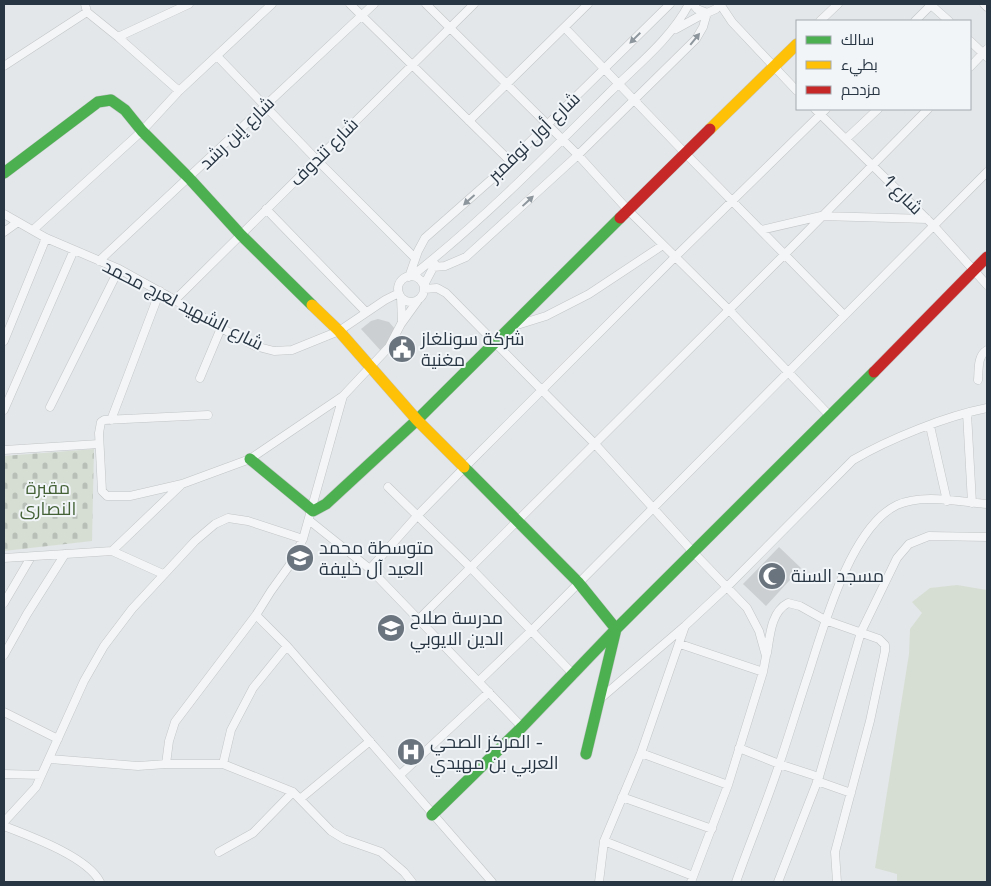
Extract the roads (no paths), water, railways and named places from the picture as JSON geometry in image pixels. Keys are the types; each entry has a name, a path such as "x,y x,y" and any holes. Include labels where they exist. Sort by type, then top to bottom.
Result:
{"street":[{"path":"118,37 189,4"},
{"path":"33,230 142,131 179,91 272,4"},
{"path":"350,4 510,161"},
{"name":"شارع إبن رشد","path":"99,262 374,4"},
{"path":"426,4 578,155 628,210 729,310 830,416"},
{"name":"شارع تندوف","path":"175,300 474,4"},
{"path":"469,121 508,85 588,4"},
{"name":"شارع أول نوفمبر","path":"411,276 415,258 426,238 510,161 670,4"},
{"name":"شارع أول نوفمبر","path":"411,276 442,253 562,140 672,31 689,4"},
{"path":"693,4 697,10 732,22"},
{"path":"707,13 716,9 720,4 732,22 796,89"},
{"path":"821,20 838,4"},
{"path":"916,20 932,4 948,20"},
{"path":"984,4 987,7"},
{"path":"4,66 86,8 179,91"},
{"path":"433,267 445,266 466,257 578,155 696,39 703,27 707,13"},
{"name":"شارع أول نوفمبر","path":"672,31 707,13"},
{"path":"565,28 844,315"},
{"path":"971,42 986,53 971,66"},
{"path":"311,516 418,420 796,45"},
{"path":"217,56 266,105 316,160 415,258"},
{"path":"4,173 98,102 111,100 117,103 241,235 339,331 418,420 578,582 616,629"},
{"path":"846,139 877,110"},
{"path":"419,619 516,520 786,254 927,110"},
{"path":"370,569 417,516 465,467 821,111"},
{"name":"شارع 1","path":"821,111 846,139 933,225 987,285"},
{"path":"479,681 654,508 987,172"},
{"path":"266,209 366,312"},
{"name":"شارع الشهيد لعرج محمد","path":"4,214 46,238 119,269 255,346 274,351 292,350 339,331 385,300 400,295"},
{"path":"761,230 822,216 926,219"},
{"path":"4,232 18,222"},
{"path":"4,341 46,238"},
{"path":"513,326 546,316 589,294 663,245"},
{"path":"4,410 74,250"},
{"name":"شارع أول نوفمبر","path":"424,287 442,253"},
{"path":"432,814 574,675 616,629 987,257"},
{"path":"50,407 119,269"},
{"path":"208,415 101,422 99,444 102,491 107,496 130,496 182,484 250,459 344,396 389,347 401,324 422,297 424,287 419,279 411,276 400,282 401,324"},
{"path":"424,287 437,288 443,291 595,444 693,552 747,608 759,630 766,656"},
{"path":"111,420 160,291"},
{"path":"400,295 407,301 419,300"},
{"path":"200,378 221,328"},
{"path":"978,380 981,356 987,350"},
{"path":"166,764 169,741 175,722 256,615 290,566 304,539 344,396"},
{"path":"600,698 685,626 727,587 853,460 874,448 930,426 987,408"},
{"path":"967,413 972,503"},
{"path":"930,426 947,500"},
{"path":"4,450 99,444"},
{"path":"250,459 370,569 522,727"},
{"path":"112,550 172,496 182,484"},
{"path":"388,487 470,567 574,675"},
{"path":"736,882 779,764 833,596 862,540 887,512 903,503 926,499 987,504"},
{"path":"4,822 36,787 84,682 104,646 132,609 195,541 215,524 228,518 248,521 304,539"},
{"path":"778,882 818,779 861,632 897,558 909,544 929,536 987,537"},
{"path":"4,558 112,550 163,574"},
{"path":"4,655 27,614 65,554"},
{"path":"4,603 31,556"},
{"path":"604,841 692,879 728,786 763,672 775,616 781,606 788,602 825,620 861,632 883,642 885,651 870,721 835,852 838,882"},
{"path":"256,615 287,646 492,882"},
{"path":"599,882 604,841 642,753 685,626"},
{"path":"586,754 616,629"},
{"path":"680,644 763,672"},
{"path":"223,764 231,730 248,697 287,646"},
{"path":"400,775 489,692"},
{"path":"4,712 58,739"},
{"path":"300,799 370,741"},
{"path":"739,748 851,793"},
{"path":"642,753 728,786"},
{"path":"50,759 138,766 223,764 293,792 332,831 344,838 381,852 404,872 412,882"},
{"path":"4,774 41,775"},
{"path":"219,852 253,833 293,792"},
{"path":"622,797 712,829"},
{"path":"4,826 42,841 83,864 91,870 100,882"}],"place":[{"name":"شركة سونلغاز مغنية","path":"402,349"},
{"name":"متوسطة محمد العيد آل خليفة","path":"300,558"},
{"name":"مسجد السنة","path":"772,576"},
{"name":"مدرسة صلاح الدين الايوبي","path":"391,628"},
{"name":"المركز الصحي - العربي بن مهيدي","path":"411,752"}],"park label":[{"name":"مقبرة النصارى","path":"48,498"}]}
